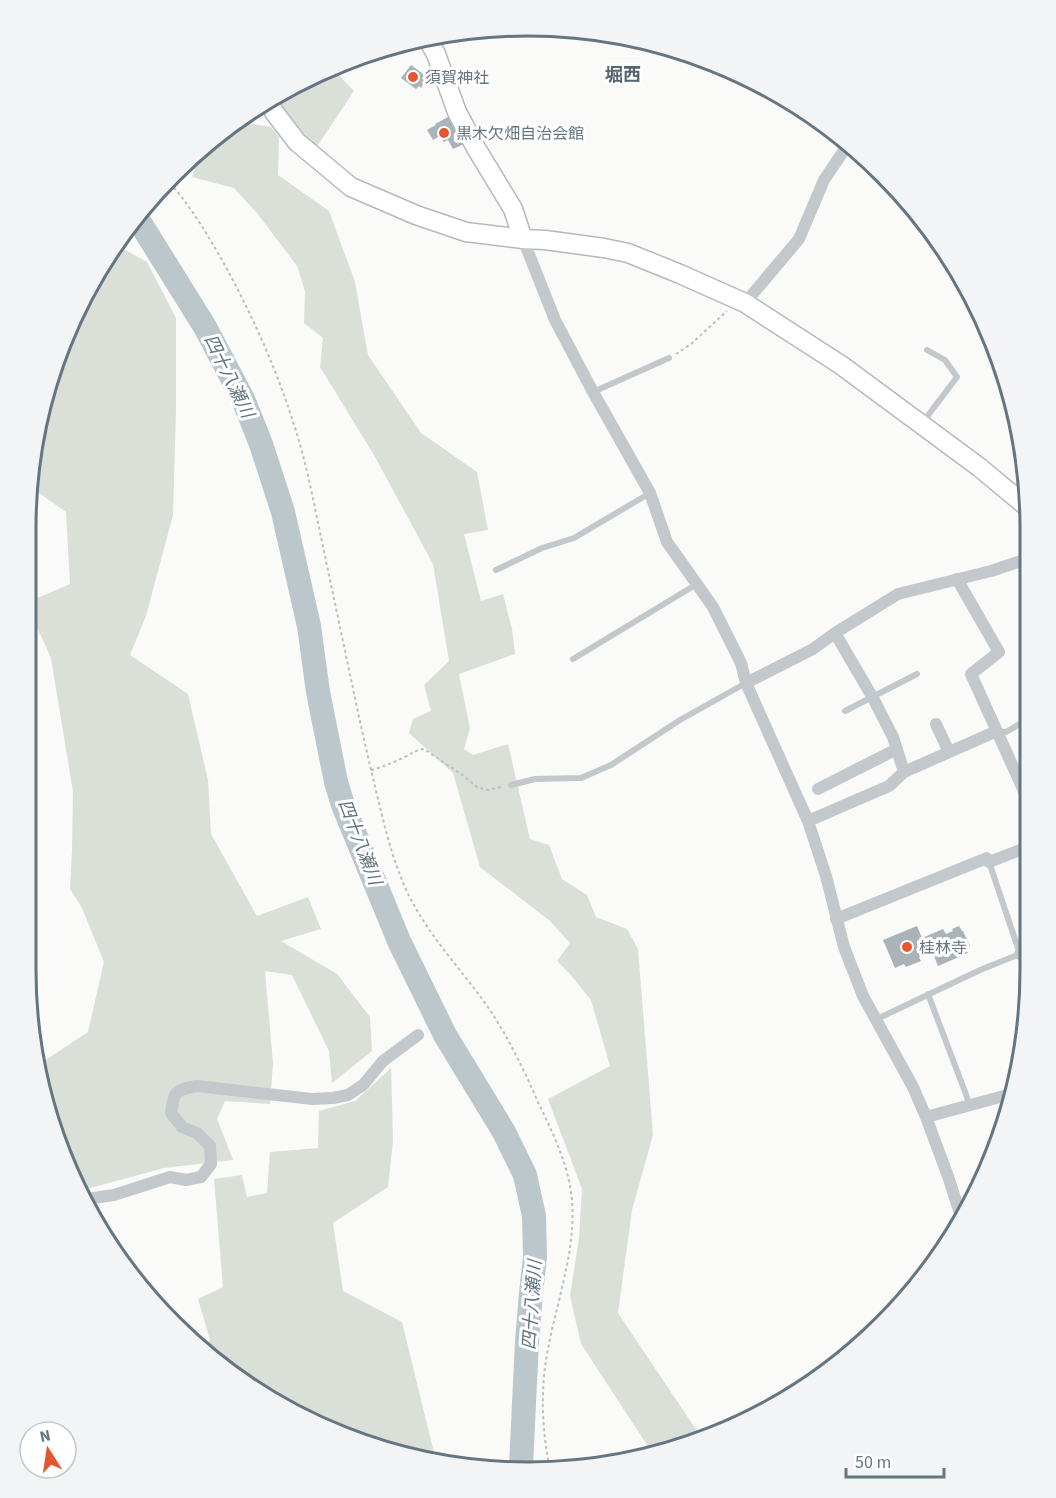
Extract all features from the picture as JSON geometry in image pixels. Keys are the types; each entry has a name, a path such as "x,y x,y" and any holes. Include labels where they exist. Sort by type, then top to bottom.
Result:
{"street":[{"path":"431,45 457,112 513,209 555,320 650,493 667,542 713,607 741,663 746,682 808,821 826,876 844,947 863,996 913,1088 926,1117 958,1209"},
{"path":"272,108 297,142 351,187 416,215 466,232 545,240 628,253 742,302 841,365 1019,499"},
{"path":"742,302 799,239 824,180 844,151"},
{"path":"746,682 813,649 898,594 991,571 1020,561"},
{"path":"957,579 999,652 971,674 997,731 1020,771"},
{"path":"835,633 893,737 904,772"},
{"path":"936,724 949,752"},
{"path":"808,821 889,786 904,772 997,731"},
{"path":"818,789 897,749"},
{"path":"836,919 987,858 989,862 1020,850"},
{"path":"92,1198 114,1195 170,1177 186,1180 201,1177 211,1164 210,1146 197,1133 182,1127 171,1113 173,1097 182,1089 196,1086 312,1099 348,1095 363,1085 383,1061 418,1035"},
{"path":"926,1117 1003,1096"}],"lane":[{"path":"921,425 957,377 945,360 927,350"},
{"path":"593,392 669,358"},
{"path":"496,570 542,548 574,538 650,493"},
{"path":"573,659 697,584"},
{"path":"845,711 917,674"},
{"path":"511,784 535,779 581,778 611,765 680,720 746,682"},
{"path":"997,731 1005,732 1020,724"},
{"path":"989,862 1020,940"},
{"path":"876,1019 980,970 1020,954"},
{"path":"928,994 970,1105"}],"path":[{"path":"174,187 209,238 242,298 273,368 295,428 309,481 371,770 393,856 405,888 434,938 491,1011 524,1070 564,1162 570,1187 571,1238 547,1350 542,1398 548,1461"},
{"path":"669,358 691,344 742,302"},
{"path":"371,770 378,769 416,750 424,749 477,787 488,790 511,784"}],"shaded area":[{"path":"338,74 354,91 316,148 280,104"},
{"path":"249,123 271,127 279,137 278,175 329,211 355,282 368,355 421,433 477,472 488,530 464,534 481,601 503,594 512,629 515,654 459,674 470,728 464,749 473,755 508,744 530,839 549,845 562,879 587,895 596,917 627,929 638,949 653,1135 632,1210 618,1313 698,1432 648,1447 581,1344 570,1296 579,1238 582,1189 548,1099 610,1066 591,1000 557,961 570,943 550,921 480,867 453,773 409,733 413,719 431,711 424,685 449,661 433,564 374,455 320,367 323,338 304,323 305,291 297,266 257,213 234,188 192,177 196,166"},
{"path":"123,249 147,262 176,318 173,515 146,616 130,655 188,694 208,780 211,834 257,916 308,897 321,929 281,941 337,974 370,1017 372,1051 332,1083 329,1051 292,975 265,971 273,1063 270,1104 225,1101 217,1119 233,1160 164,1168 87,1189 62,1128 44,1061 88,1032 104,962 82,908 70,889 73,792 51,658 36,625 36,599 70,584 66,512 39,493 40,464 45,432 62,370 87,310"},
{"path":"391,1068 393,1141 388,1187 333,1223 343,1291 402,1322 434,1453 370,1436 310,1411 255,1379 207,1343 210,1340 198,1299 223,1287 214,1179 242,1175 247,1197 267,1193 270,1152 318,1148 319,1111 355,1101"}],"building":[{"name":"須賀神社","path":"411,65 426,76 421,88 419,86 416,89 401,78"},
{"name":"黒木欠畑自治会館","path":"450,116 464,144 453,149 448,140 444,142 440,136 433,140 427,130"},
{"name":"桂林寺","path":"917,926 922,938 943,929 946,934 959,926 970,946 966,948 968,953 938,966 930,946 925,948 927,954 919,957 921,961 906,967 904,964 895,968 883,940"}],"waterway":[{"name":"四十八瀬川","path":"141,224 205,327 243,399 261,444 283,512 309,626 318,692 336,782 343,805 399,941 445,1035 504,1132 525,1175 534,1216 535,1257 527,1341 521,1462"}],"place":[{"name":"須賀神社","path":"413,77"},
{"name":"黒木欠畑自治会館","path":"444,133"},
{"name":"桂林寺","path":"907,947"}],"district":[{"name":"堀西","path":"623,75"}]}
